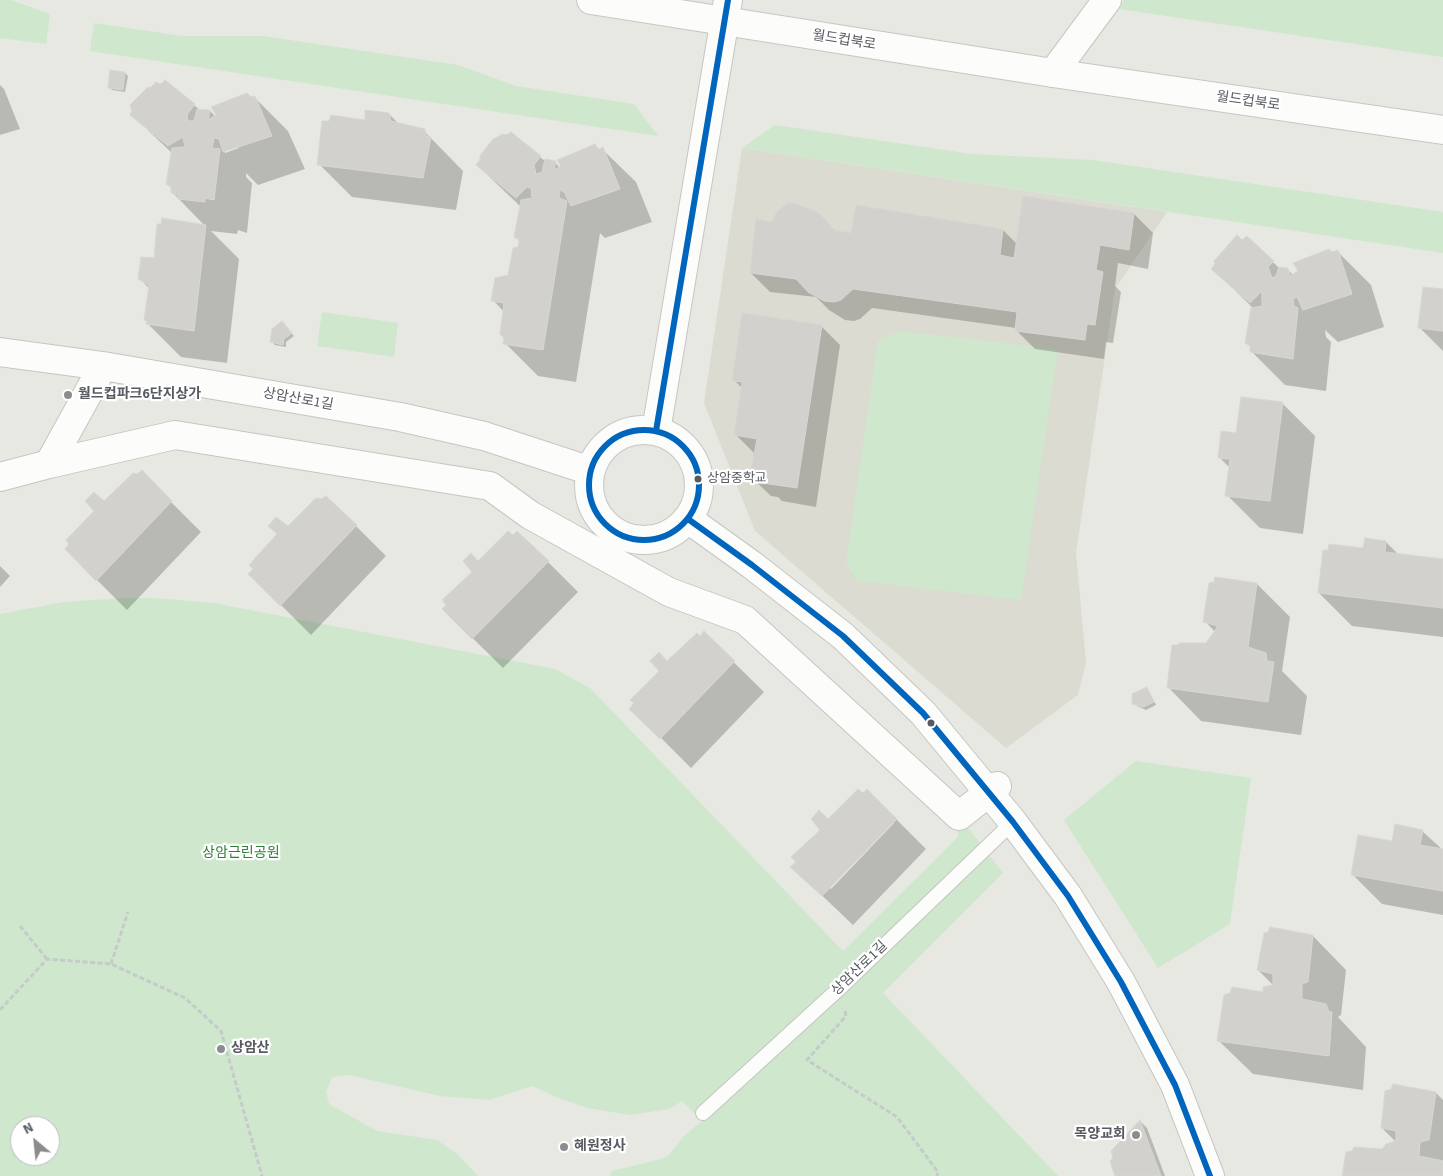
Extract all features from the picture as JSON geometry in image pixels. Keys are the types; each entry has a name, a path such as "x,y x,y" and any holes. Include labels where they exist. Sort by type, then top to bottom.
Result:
{"street":[{"name":"월드컵북로","path":"591,0 726,11 1053,74 1443,130"},
{"path":"1053,74 1107,0"},
{"path":"656,431 726,11"},
{"name":"상암산로1길","path":"0,352 103,366 409,419 484,436 591,470"},
{"path":"49,464 103,366"},
{"path":"635,431 656,431 673,438 687,450 696,466 700,484 697,502 688,519 674,532 657,539 638,540 620,535 604,524 594,508 589,490 591,470 600,452 616,438 635,431"},
{"path":"0,476 175,435 490,486 530,515 669,592 745,620 959,816 993,790"},
{"path":"688,519 752,565 843,636 922,713 993,790 1013,822 1068,896 1121,982 1175,1085 1210,1176"}],"lane":[{"name":"상암산로1길","path":"703,1113 843,985 1013,822"}],"path":[{"path":"111,964 128,912"},
{"path":"20,926 47,959 111,964 185,998 220,1031 262,1176"},
{"path":"0,1010 47,959"},
{"path":"843,985 846,1016 807,1060 897,1117 938,1172 937,1176"}],"shaded area":[{"name":"상암중학교","path":"742,148 1167,212 1115,289 1076,553 1086,663 1078,695 1006,748 755,531 704,403"}],"green space":[{"path":"0,0 11,0 50,14 46,44 0,38"},
{"path":"1124,0 1443,0 1443,57 1119,9"},
{"path":"94,23 182,36 263,36 458,65 516,86 634,104 658,136 90,51"},
{"path":"775,125 972,154 1093,160 1443,212 1443,253 742,148"},
{"path":"322,312 398,323 394,357 317,346"},
{"path":"899,331 1058,349 1021,600 858,581 846,563 878,340"},
{"name":"상암근린공원","path":"124,598 154,598 214,603 555,669 590,688 843,951 958,837 959,816 1003,873 883,993 1058,1176 610,1176 612,1171 661,1159 669,1155 684,1136 702,1121 682,1101 669,1109 630,1115 587,1108 532,1086 489,1100 440,1096 349,1075 332,1077 326,1092 329,1104 377,1131 437,1140 457,1154 478,1176 0,1176 0,614 64,602"},
{"path":"1136,761 1251,778 1230,924 1158,968 1064,820"}],"building":[{"path":"110,70 125,72 123,90 108,88"},
{"path":"165,80 195,104 187,115 188,121 194,121 197,109 210,110 208,120 216,115 211,107 247,93 251,97 255,96 272,136 223,152 219,139 214,138 212,148 220,149 214,200 205,198 205,202 178,199 178,195 171,193 171,187 166,184 172,148 185,147 183,137 168,146 130,115 132,110 130,105 148,87 150,88 156,82 161,84"},
{"path":"365,110 389,113 391,121 425,129 426,136 431,137 423,178 317,165 322,121 329,121 331,115 365,120"},
{"path":"511,132 541,156 534,165 536,174 542,172 545,159 556,161 554,170 561,166 557,160 595,144 598,150 603,147 620,189 571,206 564,192 560,190 559,198 567,201 543,350 503,344 504,338 500,334 504,303 491,301 495,278 508,275 513,248 518,247 519,240 514,237 521,200 532,198 531,188 527,187 516,198 476,165 481,158 479,157 493,139"},
{"path":"1023,196 1134,213 1129,250 1100,245 1096,270 1103,272 1095,325 1087,324 1085,340 1015,331 1017,312 853,289 841,300 834,302 824,301 808,292 796,279 750,273 756,219 772,222 776,213 788,203 817,212 833,230 851,233 856,205 1003,229 1000,255 1014,258"},
{"path":"162,218 206,225 194,331 146,324 147,320 144,320 149,285 138,279 141,257 154,258 157,224 161,224"},
{"path":"1237,235 1242,240 1247,236 1274,261 1268,267 1272,278 1276,276 1279,267 1288,268 1290,276 1298,271 1293,263 1329,249 1332,252 1338,250 1352,294 1303,310 1297,297 1293,299 1294,306 1298,308 1293,359 1250,352 1250,346 1245,343 1251,308 1262,306 1262,291 1250,303 1211,269 1215,264 1214,261"},
{"path":"1423,287 1443,289 1443,331 1418,328"},
{"path":"742,313 822,325 797,488 762,483 762,479 750,477 757,439 734,435 742,382 732,381"},
{"path":"282,321 292,333 284,339 283,345 270,342 272,329"},
{"path":"1241,397 1283,402 1270,501 1225,496 1230,459 1218,458 1221,431 1236,433"},
{"path":"142,470 172,501 96,581 65,549 69,544 66,540 94,511 85,501 94,492 104,501 133,473 137,474"},
{"path":"326,496 357,525 280,606 248,574 253,569 249,565 277,534 268,526 276,517 288,526 316,498 321,499"},
{"path":"508,531 513,535 517,531 549,561 472,639 442,609 446,605 442,600 472,572 463,561 471,553 478,561"},
{"path":"1365,538 1386,541 1385,552 1443,559 1443,608 1318,593 1323,550 1328,550 1329,544 1363,548"},
{"path":"1215,577 1257,583 1248,647 1266,653 1267,661 1274,662 1268,702 1167,688 1172,645 1179,645 1179,643 1206,643 1218,626 1203,622 1209,583 1214,582"},
{"path":"704,631 735,661 660,739 629,709 634,703 630,700 659,671 650,661 659,652 667,661 697,633 700,636"},
{"path":"1147,687 1154,702 1143,707 1132,704 1132,694"},
{"path":"858,789 863,793 867,789 897,819 822,896 790,867 796,862 791,857 820,830 811,819 819,810 828,819"},
{"path":"1395,824 1423,830 1420,845 1443,849 1443,891 1351,875 1358,835 1392,841"},
{"path":"1270,927 1313,935 1308,982 1302,984 1302,999 1326,1004 1329,1012 1332,1012 1329,1056 1217,1041 1224,995 1230,993 1232,987 1263,992 1263,987 1273,985 1273,974 1257,970 1264,933 1268,932"},
{"path":"1393,1084 1436,1092 1429,1140 1420,1142 1419,1156 1443,1161 1443,1176 1342,1176 1346,1152 1352,1151 1354,1147 1382,1149 1386,1144 1396,1141 1396,1131 1381,1128 1385,1091 1391,1089"},
{"name":"목양교회","path":"1140,1120 1161,1176 1115,1176 1110,1161 1113,1158 1111,1151"}],"transit line":[{"path":"656,431 728,0"},
{"path":"644,430 665,434 683,446 695,464 699,485 695,506 683,524 665,536 644,540 623,536 605,524 593,506 589,485 593,464 605,446 623,434 644,430"},
{"path":"688,519 752,565 843,636 923,713 1013,822 1068,896 1121,982 1175,1085 1210,1176"}],"place":[{"name":"월드컵파크6단지상가","path":"68,395"},
{"name":"상암중학교","path":"698,479"},
{"name":"상암산","path":"221,1049"},
{"name":"목양교회","path":"1136,1135"},
{"name":"혜원정사","path":"564,1147"}]}
